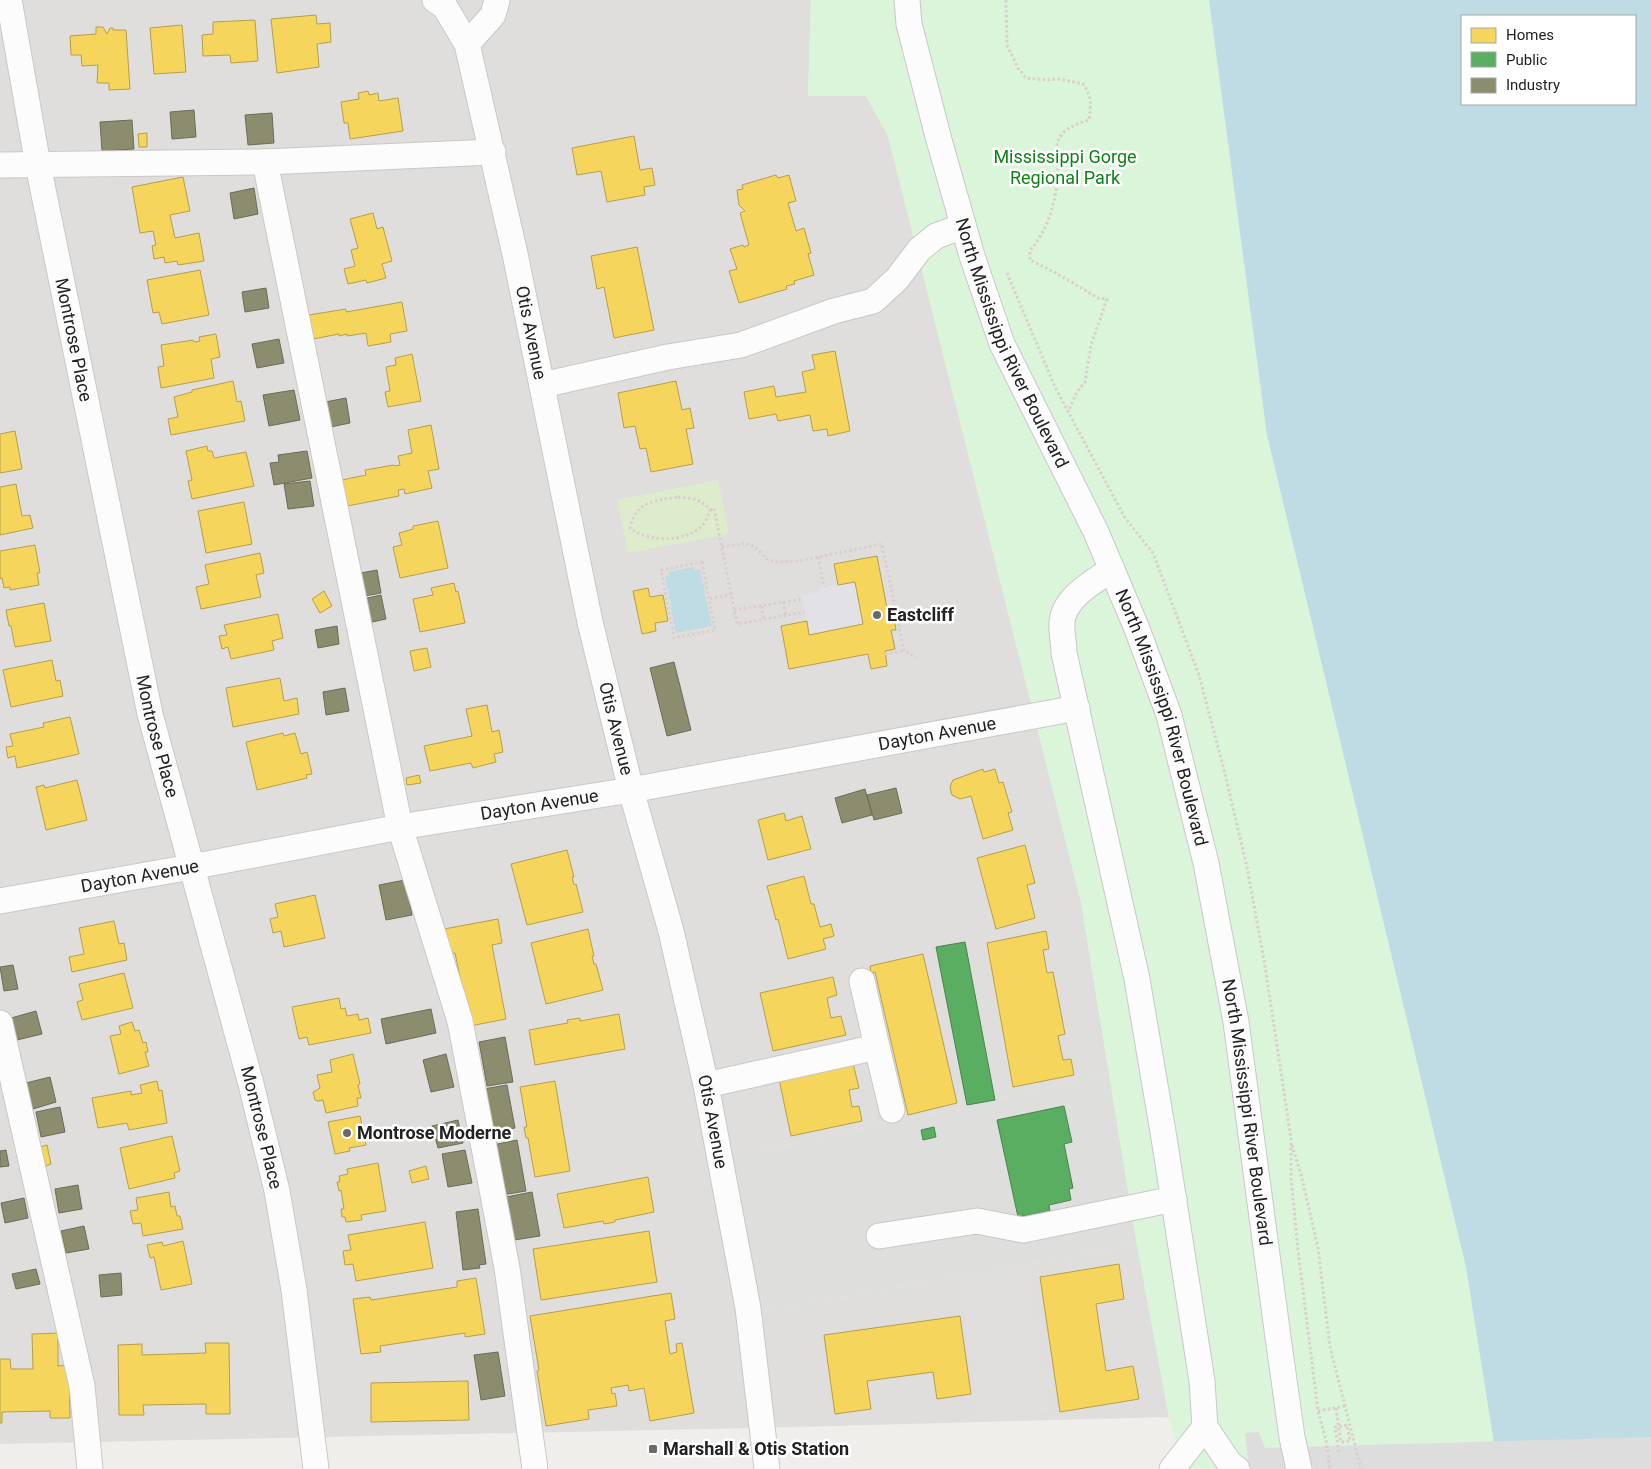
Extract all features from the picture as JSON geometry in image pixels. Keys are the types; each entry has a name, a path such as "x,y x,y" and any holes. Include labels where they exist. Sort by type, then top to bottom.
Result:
{"street":[{"name":"Montrose Place","path":"9,0 38,164 150,714 251,1084 277,1191 294,1290 316,1469"},
{"name":"Otis Avenue","path":"435,0 445,8 467,44 493,152 590,622 631,790 671,931 706,1085 748,1308 768,1469"},
{"path":"467,44 494,15 497,0"},
{"name":"North Mississippi River Boulevard","path":"907,0 909,24 938,140 1002,344 1088,516 1112,569 1169,715 1206,864 1236,1022 1278,1340 1292,1437 1299,1469"},
{"path":"0,165 265,162 493,152"},
{"path":"265,162 400,827 460,1021 507,1268 535,1469"},
{"path":"542,385 668,357 741,345 834,311 873,301 897,279 919,250 936,236 964,226"},
{"path":"1112,569 1076,595 1066,608 1062,621 1064,653 1137,979 1174,1199 1202,1381 1206,1427 1230,1464 1237,1469"},
{"name":"Dayton Avenue","path":"0,901 400,827 631,790 1077,708"},
{"path":"862,981 892,1110"},
{"path":"0,1023 82,1386 90,1469"},
{"path":"706,1085 877,1047"},
{"path":"879,1236 977,1221 1023,1230 1174,1199"},
{"path":"1172,1469 1206,1427"}],"path":[{"path":"1006,0 1007,45 1018,68 1026,78 1058,79 1083,84 1090,93 1089,120 1072,126 1059,139 1057,148 1057,185 1050,215 1039,240 1030,250 1030,260 1098,298 1106,299 1091,345 1084,382 1068,412"},
{"path":"1003,265 1068,412 1126,518 1152,553 1199,675 1247,867 1265,966 1291,1139 1318,1248 1330,1347 1362,1469"},
{"path":"678,497 693,498 703,502 710,510 702,527 673,539 648,538 630,528 632,519 638,510 649,503 662,500 678,497"},
{"path":"710,510 714,508 737,624 805,612"},
{"path":"722,547 745,543 755,547 767,559 776,562 788,562 882,544 904,651"},
{"path":"818,557 824,587"},
{"path":"702,562 710,599 715,630 674,638 661,570 702,562"},
{"path":"710,599 731,594"},
{"path":"734,610 802,599"},
{"path":"783,602 786,616"},
{"path":"761,606 764,619"},
{"path":"885,654 904,651 916,657"},
{"path":"1291,1139 1291,1178 1298,1250 1318,1411 1326,1440 1330,1469"},
{"path":"1318,1411 1345,1406"},
{"path":"1336,1408 1338,1425 1340,1433 1341,1442 1350,1441 1347,1424 1341,1426 1335,1427 1339,1454"}],"shaded area":[{"path":"0,0 811,0 808,96 866,96 888,135 1081,902 1109,1074 706,1163 744,1315 1137,1245 1169,1417 0,1444"},
{"path":"855,582 863,624 809,635 801,596 820,592 820,588"},
{"path":"1109,1074 1137,1245 744,1315 706,1163"},
{"path":"1026,1267 1050,1411 983,1421 960,1278"}],"green space":[{"name":"Mississippi Gorge Regional Park","path":"811,0 1209,0 1267,435 1466,1267 1498,1469 1183,1469 1169,1417 1137,1245 1081,902 888,136 866,96 808,96"},
{"path":"718,480 729,534 628,553 617,500"}],"water":[{"path":"1209,0 1651,0 1651,1469 1498,1469 1466,1267 1267,435"},
{"path":"694,567 695,570 700,569 712,626 676,633 665,576 669,575 669,572"}],"pier":[{"path":"1259,1432 1265,1448 1651,1437 1651,1469 1249,1469 1245,1433"}],"building: Homes":[{"path":"316,15 317,24 330,23 331,42 317,44 319,67 277,73 271,19"},
{"path":"255,20 258,61 231,63 230,55 203,56 202,35 213,34 213,22"},
{"path":"182,25 186,72 154,74 150,28"},
{"path":"96,27 103,27 107,34 110,28 113,28 113,30 126,30 130,89 109,90 109,83 97,83 98,65 82,66 81,55 71,55 70,36 96,34"},
{"path":"368,91 369,95 378,93 379,101 398,98 403,131 350,139 348,123 344,123 341,102 359,99 358,93"},
{"path":"147,133 147,147 139,147 138,134"},
{"path":"634,136 640,170 652,168 655,185 644,187 645,195 607,202 601,171 577,175 572,148"},
{"path":"776,175 778,178 789,175 796,201 788,203 796,231 804,228 811,253 808,254 814,275 794,281 795,284 786,286 787,289 739,303 729,271 737,269 730,249 749,245 740,213 745,211 739,205 737,190 743,189 742,185"},
{"path":"183,177 190,211 170,215 175,238 199,233 204,261 178,265 177,261 165,263 164,257 154,259 152,246 156,245 153,231 140,233 132,187"},
{"path":"373,213 377,229 383,227 392,261 382,264 386,278 367,283 366,280 348,284 344,269 355,266 351,250 358,248 350,219"},
{"path":"637,247 654,330 614,338 604,287 597,289 591,256"},
{"path":"200,270 209,315 162,324 159,312 153,313 147,280"},
{"path":"402,302 407,331 390,334 391,342 368,346 366,333 347,336 347,334 339,336 339,334 313,339 309,315 346,309 346,312"},
{"path":"216,334 220,357 211,359 214,378 161,388 158,367 164,366 161,345 193,340 194,342 200,341 199,337"},
{"path":"835,351 850,431 828,436 827,429 813,431 810,415 778,421 776,414 749,419 744,392 774,386 776,397 806,392 802,372 815,369 812,355"},
{"path":"412,354 421,401 388,407 385,392 390,391 386,367 396,365 395,358"},
{"path":"233,381 237,402 241,401 245,421 171,435 168,419 178,417 174,397 192,392 192,390"},
{"path":"676,381 682,410 690,408 694,428 686,429 693,464 651,472 646,448 640,449 635,426 624,428 618,393"},
{"path":"431,425 439,469 428,471 432,488 405,494 404,489 398,490 399,496 342,507 337,481 366,475 365,470 400,465 398,456 412,453 408,430"},
{"path":"15,431 22,469 0,473 0,434"},
{"path":"207,446 208,451 212,451 214,458 246,452 254,486 192,499 188,481 192,480 186,451"},
{"path":"16,484 22,516 30,515 33,528 0,535 0,487"},
{"path":"244,502 252,544 206,553 198,511"},
{"path":"438,521 448,568 400,578 393,547 402,545 399,533 413,529 413,526"},
{"path":"35,545 40,573 37,573 39,585 10,590 10,587 4,588 2,578 0,579 0,551"},
{"path":"260,553 264,573 256,575 261,597 201,609 196,587 209,584 205,565"},
{"name":"Eastcliff","path":"877,556 887,608 892,607 896,630 891,630 895,649 885,651 887,666 871,669 868,654 789,669 781,626 807,621 809,635 863,624 855,582 838,585 834,564"},
{"path":"454,583 456,592 458,591 465,623 420,632 413,599 433,595 431,588"},
{"path":"648,588 650,597 663,595 668,621 655,623 656,631 642,634 633,591"},
{"path":"324,591 332,606 320,613 312,599"},
{"path":"44,603 51,641 15,647 6,610"},
{"path":"278,614 283,638 272,641 274,650 231,659 228,647 222,649 219,636 227,635 224,625"},
{"path":"427,648 431,667 414,671 410,651"},
{"path":"52,660 56,681 60,680 63,696 11,707 3,670"},
{"path":"280,678 284,701 297,698 299,714 233,727 226,688"},
{"path":"487,705 492,732 499,730 503,752 494,754 496,762 473,768 471,763 430,771 424,746 472,736 466,709"},
{"path":"70,717 79,754 17,768 15,756 8,758 6,747 13,746 10,734 44,727 43,723"},
{"path":"283,733 284,736 295,733 301,754 307,752 312,774 306,775 307,778 257,790 246,742"},
{"path":"983,769 984,772 995,769 999,783 1003,782 1012,812 1008,813 1013,830 983,839 971,796 960,799 952,795 950,787 953,780"},
{"path":"419,775 421,783 407,785 406,778"},
{"path":"77,780 87,820 46,830 36,787 44,785 45,788"},
{"path":"784,813 786,821 802,816 811,849 768,860 758,820"},
{"path":"1025,845 1035,883 1027,885 1035,918 996,929 977,858"},
{"path":"567,850 574,877 572,877 574,885 576,884 583,912 527,925 511,864"},
{"path":"804,876 811,904 814,904 820,927 831,924 834,936 823,939 826,949 788,959 767,886"},
{"path":"315,895 325,938 284,947 281,931 273,933 270,919 278,917 275,904"},
{"path":"498,919 502,943 492,945 506,1019 470,1026 455,953 449,954 444,929"},
{"path":"114,921 119,944 124,943 127,960 72,972 69,957 84,954 79,928"},
{"path":"588,929 594,956 592,956 603,990 546,1004 531,943"},
{"path":"1046,931 1049,949 1043,950 1047,973 1053,972 1065,1034 1058,1036 1063,1060 1071,1059 1074,1075 1013,1087 987,943"},
{"path":"923,954 957,1103 908,1115 875,972 871,973 870,966"},
{"path":"124,973 133,1008 82,1020 77,1002 83,1000 79,984"},
{"path":"833,977 837,995 827,998 831,1018 841,1016 846,1035 773,1051 760,993"},
{"path":"339,998 341,1009 345,1008 347,1016 358,1014 359,1020 368,1018 371,1033 309,1045 307,1037 299,1039 292,1007"},
{"path":"619,1014 625,1049 535,1065 529,1030 568,1023 567,1020 580,1018 580,1021"},
{"path":"132,1022 135,1031 139,1030 143,1043 146,1042 148,1052 145,1052 149,1066 119,1074 110,1036 121,1034 119,1026"},
{"path":"353,1054 360,1084 358,1085 361,1098 357,1098 358,1106 326,1113 323,1100 315,1100 313,1092 320,1088 317,1075 332,1072 330,1060"},
{"path":"853,1063 859,1088 849,1090 852,1107 859,1106 862,1121 791,1136 779,1079"},
{"path":"157,1081 159,1091 162,1090 167,1123 129,1130 127,1123 98,1128 92,1098 131,1091 131,1095 142,1093 140,1085"},
{"path":"555,1081 570,1171 535,1177 528,1138 526,1138 524,1127 527,1127 520,1087"},
{"name":"Montrose Moderne","path":"360,1116 366,1145 349,1148 350,1151 335,1154 328,1122"},
{"path":"172,1136 180,1171 174,1173 175,1178 129,1189 120,1148"},
{"path":"47,1145 51,1164 43,1167 40,1147"},
{"path":"378,1163 386,1211 361,1215 362,1220 346,1222 345,1217 342,1217 341,1209 344,1209 341,1190 339,1191 337,1182 340,1182 339,1176 348,1174 347,1169"},
{"path":"426,1166 429,1179 412,1183 409,1171"},
{"path":"648,1177 654,1212 604,1224 603,1221 564,1228 557,1194"},
{"path":"169,1192 171,1207 175,1206 183,1229 143,1236 141,1223 133,1224 130,1211 138,1210 136,1198"},
{"path":"425,1222 433,1268 356,1281 353,1264 345,1265 343,1251 351,1250 348,1235"},
{"path":"649,1231 657,1282 541,1300 533,1249"},
{"path":"183,1241 192,1284 161,1290 154,1257 150,1258 147,1245 162,1242 163,1246"},
{"path":"1119,1264 1124,1299 1096,1304 1106,1371 1133,1366 1139,1399 1060,1412 1040,1277"},
{"path":"476,1278 485,1334 465,1337 465,1333 380,1346 381,1352 361,1354 353,1299 370,1297 371,1300 457,1287 457,1281"},
{"path":"671,1293 675,1319 665,1321 670,1354 677,1352 676,1344 682,1343 694,1413 650,1421 644,1388 629,1391 628,1385 611,1388 612,1394 615,1393 617,1406 588,1410 589,1419 546,1426 530,1316"},
{"path":"960,1316 971,1394 937,1399 933,1372 867,1381 871,1409 835,1414 824,1335"},
{"path":"58,1333 58,1366 69,1365 70,1418 50,1418 50,1411 2,1412 2,1423 0,1423 0,1359 10,1359 11,1369 33,1369 32,1334"},
{"path":"205,1343 229,1343 230,1414 206,1414 206,1404 143,1405 144,1415 119,1415 118,1345 142,1344 142,1355 206,1353"},
{"path":"468,1381 469,1420 371,1422 371,1383"}],"building: Public":[{"path":"965,942 995,1100 967,1105 936,947"},
{"path":"1064,1106 1072,1142 1064,1144 1073,1188 1069,1189 1071,1200 1049,1205 1050,1211 1018,1217 997,1120"},
{"path":"934,1127 936,1137 923,1140 921,1130"}],"building: Industry":[{"path":"194,110 196,137 172,139 170,112"},
{"path":"272,113 274,143 248,145 245,115"},
{"path":"132,120 134,149 102,151 100,122"},
{"path":"254,188 258,214 234,219 230,193"},
{"path":"266,288 269,308 245,312 242,292"},
{"path":"279,339 284,363 257,368 252,344"},
{"path":"294,390 300,420 269,426 263,395"},
{"path":"346,398 350,423 326,428 320,403"},
{"path":"307,451 312,478 274,485 270,463 279,462 278,455"},
{"path":"310,481 314,506 288,509 284,484"},
{"path":"377,570 381,593 359,597 355,574"},
{"path":"381,595 386,619 363,624 358,600"},
{"path":"337,626 339,644 318,648 315,630"},
{"path":"674,662 691,730 667,736 650,668"},
{"path":"345,688 349,711 326,715 323,692"},
{"path":"896,788 902,813 874,820 867,795"},
{"path":"865,789 872,815 842,823 835,798"},
{"path":"405,880 412,915 386,920 379,885"},
{"path":"13,965 18,989 4,991 0,967"},
{"path":"431,1009 436,1033 386,1044 381,1019"},
{"path":"36,1011 42,1034 17,1040 11,1018"},
{"path":"505,1037 513,1082 487,1086 479,1042"},
{"path":"446,1054 454,1087 431,1092 423,1060"},
{"path":"50,1077 56,1102 33,1109 26,1083"},
{"path":"507,1085 515,1128 491,1132 483,1089"},
{"path":"60,1107 65,1132 41,1137 36,1112"},
{"path":"458,1120 463,1143 438,1148 432,1126"},
{"path":"517,1140 526,1191 502,1195 493,1145"},
{"path":"6,1150 9,1166 0,1167 0,1151"},
{"path":"465,1150 472,1183 448,1187 442,1154"},
{"path":"78,1185 82,1209 59,1213 55,1189"},
{"path":"532,1192 540,1236 514,1240 506,1197"},
{"path":"24,1198 28,1218 5,1223 1,1203"},
{"path":"478,1209 486,1264 479,1265 480,1268 463,1270 456,1212"},
{"path":"84,1226 89,1249 66,1253 61,1231"},
{"path":"36,1269 40,1284 16,1289 12,1274"},
{"path":"121,1273 122,1295 101,1297 99,1275"},
{"path":"498,1352 505,1396 481,1400 474,1355"}],"place":[{"name":"Eastcliff","path":"877,615"},
{"name":"Montrose Moderne","path":"347,1133"},
{"name":"Marshall & Otis Station","path":"653,1449"}]}
